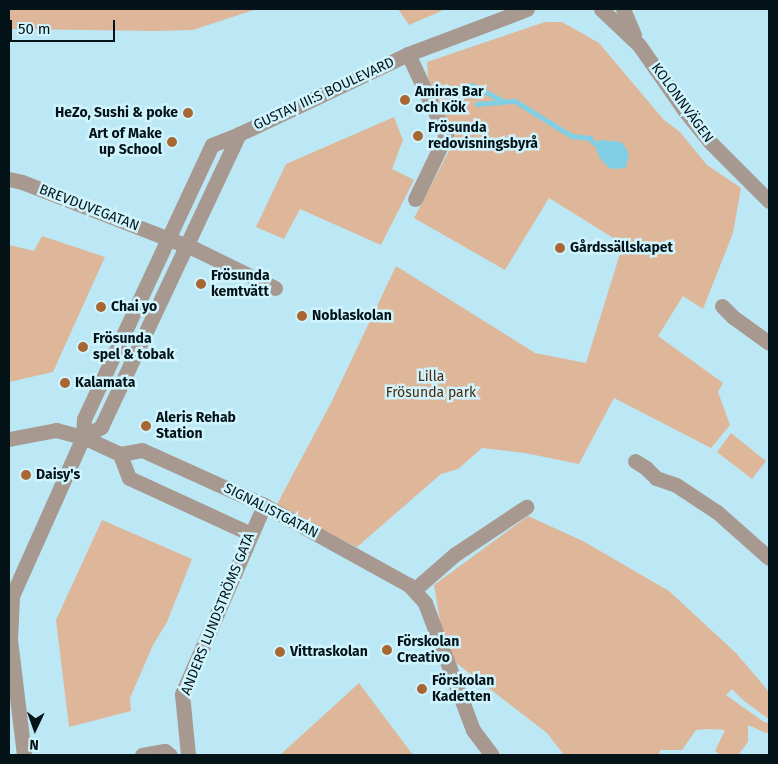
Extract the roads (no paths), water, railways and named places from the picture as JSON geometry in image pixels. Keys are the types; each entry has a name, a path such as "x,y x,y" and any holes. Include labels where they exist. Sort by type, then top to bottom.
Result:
{"street":[{"name":"GUSTAV III:S BOULEVARD","path":"24,755 10,640 12,596 83,437 84,419 212,145 408,54 527,9"},
{"name":"KOLONNVÄGEN","path":"601,9 639,45"},
{"name":"KOLONNVÄGEN","path":"623,9 639,45 684,111 710,142 769,201"},
{"name":"GUSTAV III:S BOULEVARD","path":"408,54 446,135 415,199"},
{"name":"GUSTAV III:S BOULEVARD","path":"83,437 101,427 239,134"},
{"name":"BREVDUVEGATAN","path":"9,179 168,239"},
{"path":"168,239 275,288"},
{"path":"722,306 733,317 769,342"},
{"path":"9,439 56,430 83,437 120,454 128,478 252,534"},
{"name":"SIGNALISTGATAN","path":"120,454 142,450 264,505 410,584 425,603 473,730 492,755"},
{"path":"634,461 646,468 656,478 676,485 717,512 769,558"},
{"name":"ANDERS LUNDSTRÖMS GATA","path":"188,755 182,694 264,505"},
{"path":"414,590 454,555 526,506"},
{"path":"142,755 165,751 170,755"}],"water":[{"path":"601,140 621,142 629,154 626,168 611,169 606,165 599,157 594,143"}],"waterway":[{"path":"472,85 504,101"},
{"path":"477,104 515,101 572,136 590,138 594,143"}],"place":[{"name":"Amiras Bar och Kök","path":"405,100"},
{"name":"HeZo, Sushi & poke","path":"188,113"},
{"name":"Frösunda redovisningsbyrå","path":"418,136"},
{"name":"Art of Make up School","path":"172,142"},
{"name":"Gårdssällskapet","path":"560,248"},
{"name":"Frösunda kemtvätt","path":"201,284"},
{"name":"Chai yo","path":"101,307"},
{"name":"Noblaskolan","path":"302,316"},
{"name":"Frösunda spel & tobak","path":"83,347"},
{"name":"Kalamata","path":"65,383"},
{"name":"Aleris Rehab Station","path":"146,426"},
{"name":"Daisy's","path":"26,475"},
{"name":"Förskolan Creativo","path":"387,650"},
{"name":"Vittraskolan","path":"280,652"},
{"name":"Förskolan Kadetten","path":"422,689"}],"park label":[{"name":"Lilla Frösunda park","path":"431,386"}]}
